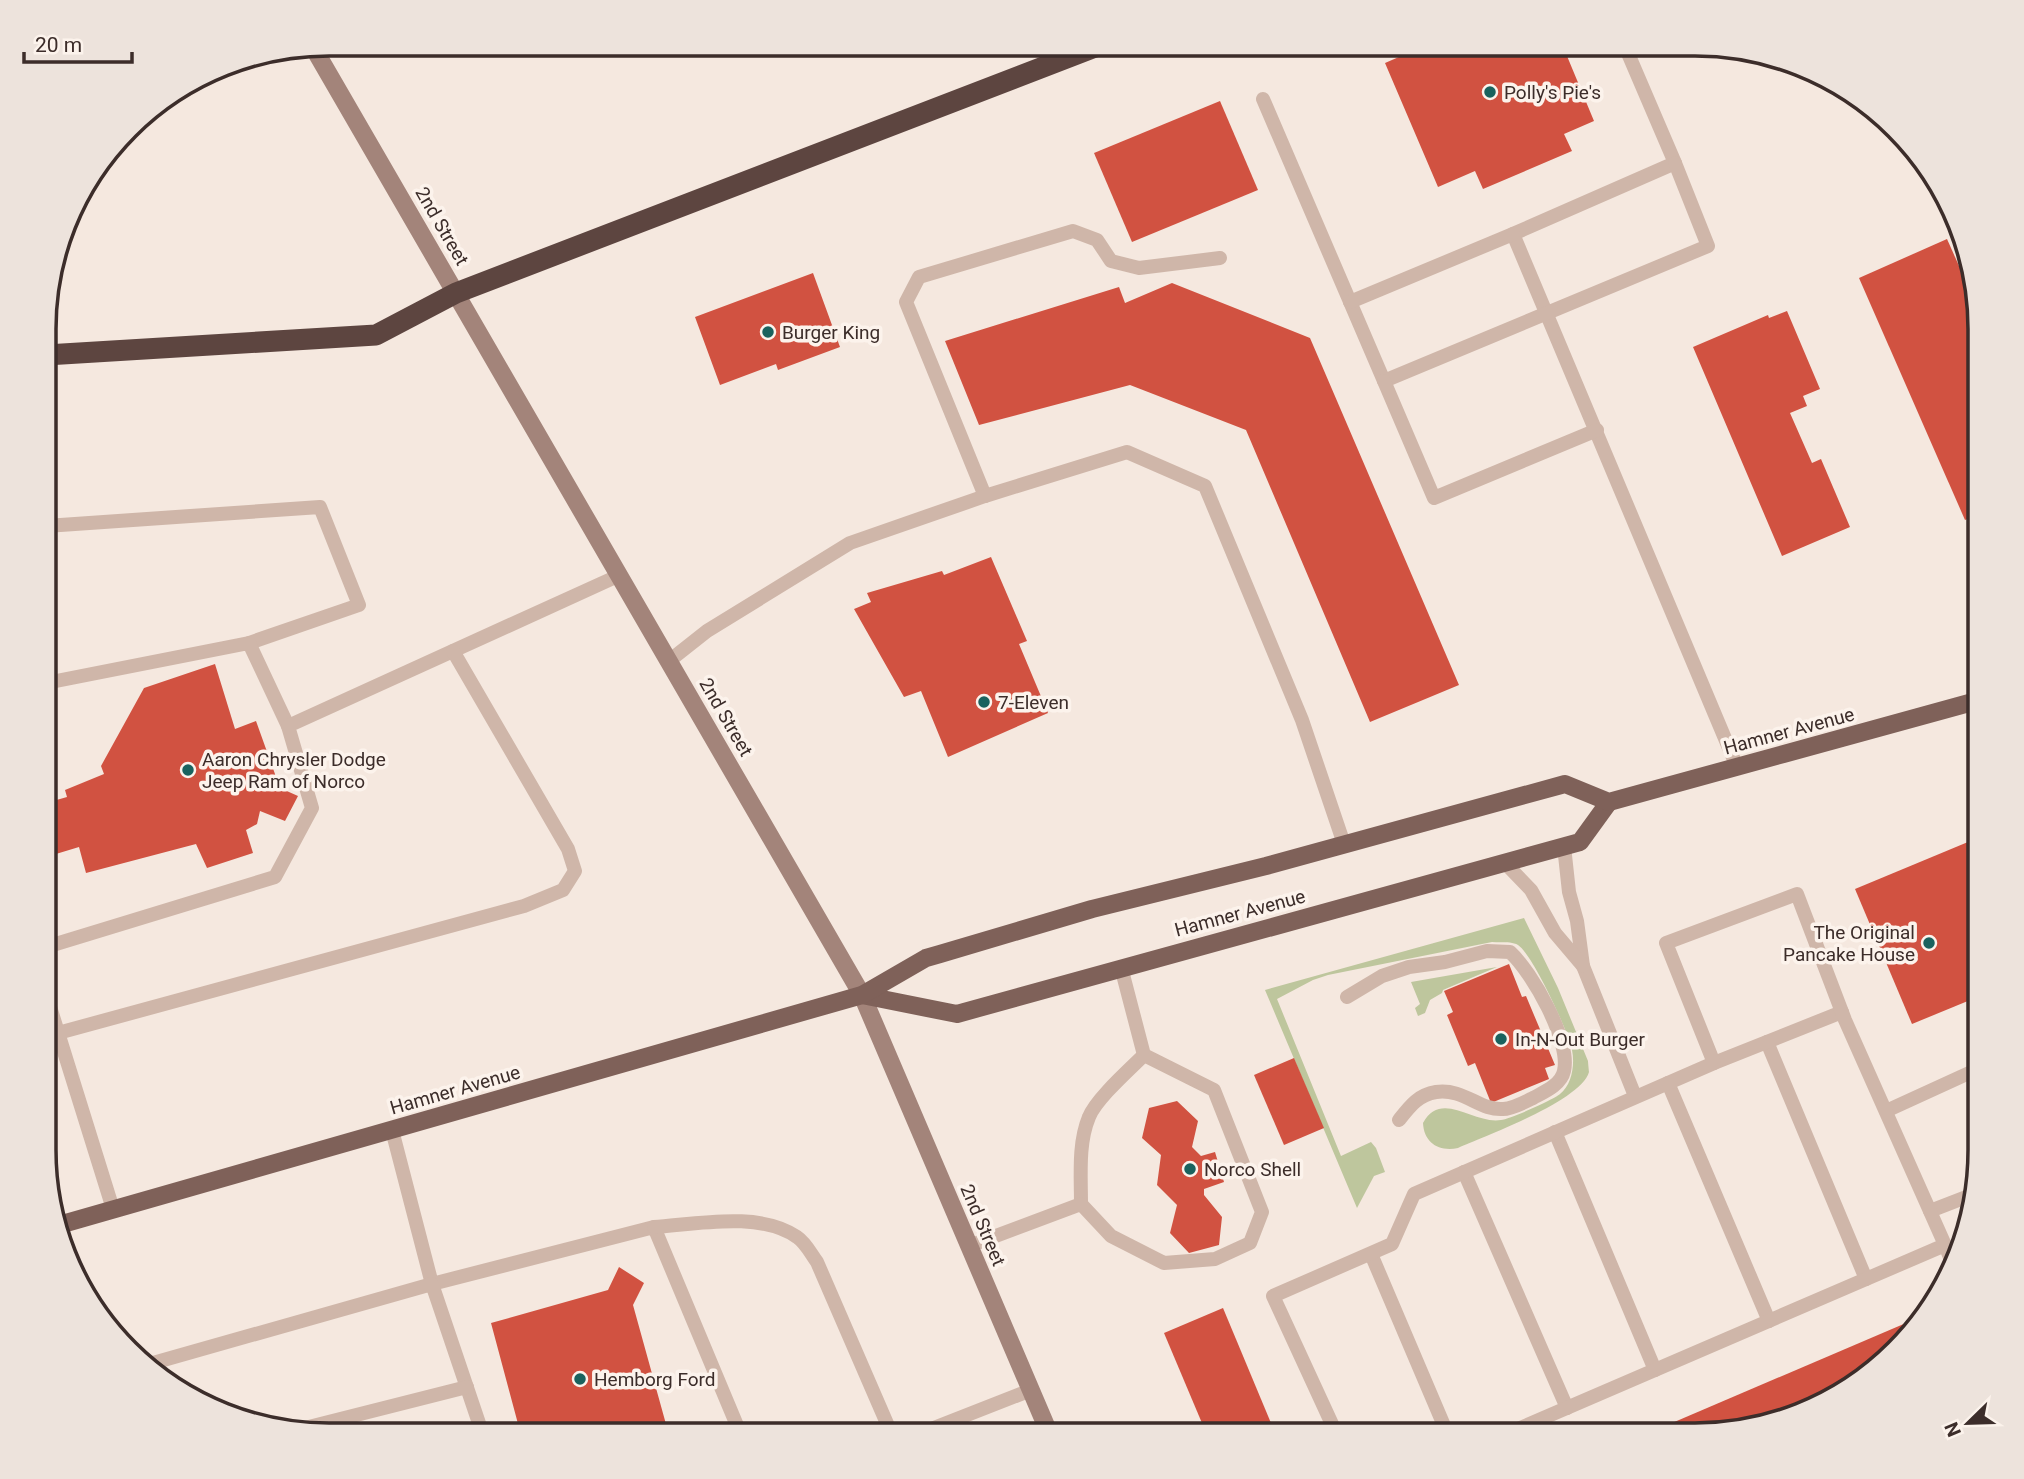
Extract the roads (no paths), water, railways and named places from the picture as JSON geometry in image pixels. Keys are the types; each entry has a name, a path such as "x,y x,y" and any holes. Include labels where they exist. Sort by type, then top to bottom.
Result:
{"highway":[{"path":"56,354 376,335 456,293 1072,56"}],"main road":[{"name":"2nd Street","path":"319,57 862,995 1045,1423"},
{"name":"Hamner Avenue","path":"66,1223 862,995 926,958 1092,909 1565,784 1609,802 1968,703"},
{"name":"Hamner Avenue","path":"862,995 957,1014 1580,842 1609,802"}],"lane":[{"path":"1384,382 1708,246 1629,56"},
{"path":"1263,99 1434,498 1597,430"},
{"path":"1350,302 1675,163"},
{"path":"985,496 906,302 919,277 1073,231 1097,240 1111,261 1139,268 1220,258"},
{"path":"1513,233 1737,767"},
{"path":"669,661 707,631 850,543 985,496 1127,452 1205,486 1302,720 1344,844"},
{"path":"56,525 320,507 359,605 250,643 56,681"},
{"path":"288,726 620,575"},
{"path":"56,944 275,877 312,808 288,726 250,643"},
{"path":"58,1033 524,906 563,891 575,871 568,849 453,651"},
{"path":"1564,846 1569,892 1577,921 1583,966 1635,1096"},
{"path":"1504,862 1531,890 1555,933 1583,966"},
{"path":"1714,1063 1666,943 1797,894 1842,1012 1948,1252"},
{"path":"1347,996 1382,976 1409,967 1445,962 1487,951 1510,952 1523,964 1540,991 1551,1016 1564,1052 1564,1073 1553,1087 1527,1101 1502,1109 1482,1105 1460,1093 1436,1092 1416,1099 1399,1120"},
{"path":"1121,967 1144,1055 1214,1090 1262,1212 1250,1243 1215,1259 1164,1263 1111,1236 1081,1204 1082,1152 1089,1116 1144,1055"},
{"path":"1331,1423 1273,1296 1392,1244 1414,1194 1635,1096 1842,1012"},
{"path":"56,1027 113,1209"},
{"path":"1767,1042 1866,1279"},
{"path":"1886,1111 1968,1073"},
{"path":"1668,1083 1769,1321"},
{"path":"392,1129 432,1284 479,1423"},
{"path":"1555,1132 1655,1370"},
{"path":"1464,1172 1567,1408"},
{"path":"1930,1211 1964,1198"},
{"path":"970,1246 1081,1204"},
{"path":"157,1362 432,1284 654,1227 753,1221 779,1226 800,1238 817,1262 887,1423"},
{"path":"654,1227 736,1423"},
{"path":"1532,1423 1945,1245"},
{"path":"1371,1254 1443,1423"},
{"path":"325,1423 467,1387"},
{"path":"947,1423 1031,1390"}],"place":[{"name":"Polly's Pie's","path":"1490,92"},
{"name":"Burger King","path":"768,332"},
{"name":"7-Eleven","path":"984,702"},
{"name":"Aaron Chrysler Dodge Jeep Ram of Norco","path":"188,770"},
{"name":"The Original Pancake House","path":"1929,943"},
{"name":"In-N-Out Burger","path":"1501,1039"},
{"name":"Norco Shell","path":"1190,1169"},
{"name":"Hemborg Ford","path":"580,1379"}]}
